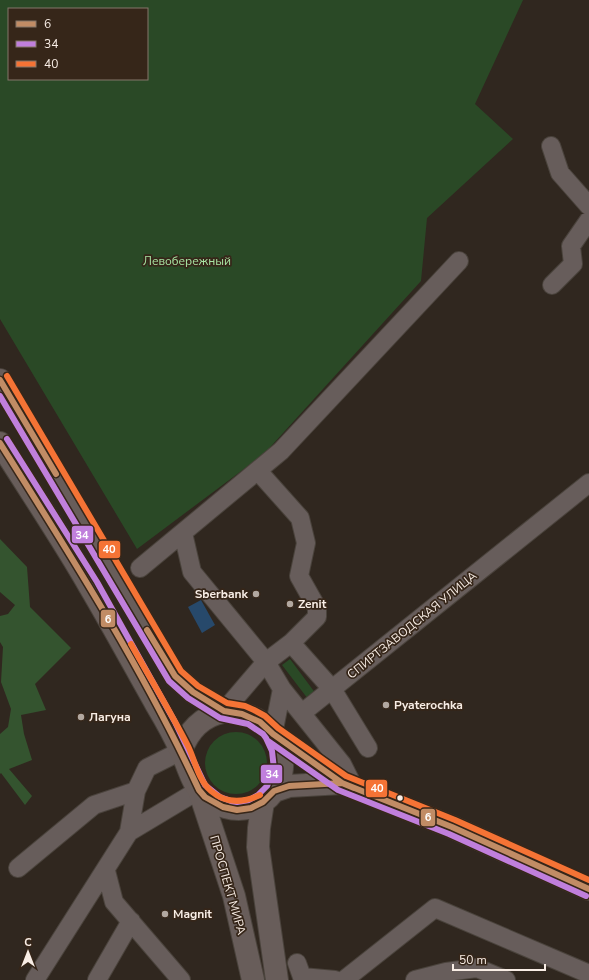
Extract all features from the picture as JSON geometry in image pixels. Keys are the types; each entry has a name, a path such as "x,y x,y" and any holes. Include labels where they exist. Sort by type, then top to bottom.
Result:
{"main road":[{"path":"0,380 175,676 193,692 224,711 251,717 268,728 273,734 280,749 282,762 280,777 269,796 259,828 258,847 277,980"},
{"path":"0,443 90,586 181,751 199,790 216,804 229,809 237,810 251,808 269,796 289,786 348,786"},
{"path":"181,751 184,742 196,726 212,715 224,711"},
{"path":"273,734 348,786 452,827 589,889"},
{"name":"ПРОСПЕКТ МИРА","path":"199,790 234,896 253,980"}],"street":[{"path":"552,146 560,173 589,206"},
{"path":"552,285 573,264 571,246 589,220"},
{"path":"140,568 281,451 459,261"},
{"path":"224,711 266,662 291,643 317,617 317,608 299,576 306,543 300,518 258,471"},
{"name":"СПИРТЗАВОДСКАЯ УЛИЦА","path":"302,712 589,483"},
{"path":"183,533 192,572 266,662 282,689 302,712 342,764 348,786"},
{"path":"291,643 332,689 368,748"},
{"path":"273,734 282,689"},
{"path":"35,980 129,832 136,791 147,768 181,751"},
{"path":"129,832 199,790"},
{"path":"18,868 94,805 136,791"},
{"path":"106,870 114,902 181,980"},
{"path":"344,980 435,908 578,974"},
{"path":"97,980 131,921"},
{"path":"297,963 302,977 335,980"},
{"path":"415,980 446,972 478,968 506,980"}],"green space":[{"name":"Левобережный","path":"0,0 523,0 475,104 513,139 427,218 421,281 264,454 137,549 0,319"},
{"path":"0,539 27,567 30,607 71,648 35,684 46,710 21,715 24,734 32,760 9,769 32,796 25,805 1,773 0,774 0,734 8,727 11,709 1,682 3,647 0,642 0,616 8,614 15,605 0,592"},
{"path":"290,659 316,694 308,699 282,665"},
{"path":"236,732 248,734 258,741 265,751 267,763 265,775 258,785 248,792 236,794 224,792 214,785 207,775 205,763 207,751 214,741 224,734"}],"water":[{"path":"201,600 215,625 202,633 188,607"}],"transit line":[{"name":"40","path":"7,376 181,671 198,686 227,703 245,706 265,716 278,728 346,776 455,820 589,880"},
{"name":"6","path":"0,380 56,474"},
{"name":"34","path":"0,396 169,681 188,698 220,718 248,724 263,734 266,738 272,751 274,769 267,786 258,795 249,800 237,802 231,801 220,797 205,785 175,722 97,582 7,439"},
{"name":"6","path":"0,443 130,657 199,790 205,797 223,807 237,810 251,808 263,802 274,791 289,786 342,783 452,827 589,889"},
{"name":"6","path":"147,630 175,676 193,692 224,711 242,714 260,722 273,734 342,783 354,788"},
{"name":"40","path":"131,644 181,733 200,776 211,791 223,798 235,801 247,800 260,795"},
{"name":"34","path":"268,741 338,790 449,834 586,896"}],"place":[{"name":"Sberbank","path":"256,594"},
{"name":"Zenit","path":"290,604"},
{"name":"Pyaterochka","path":"386,705"},
{"name":"Лагуна","path":"81,717"},
{"name":"Magnit","path":"165,914"}]}
